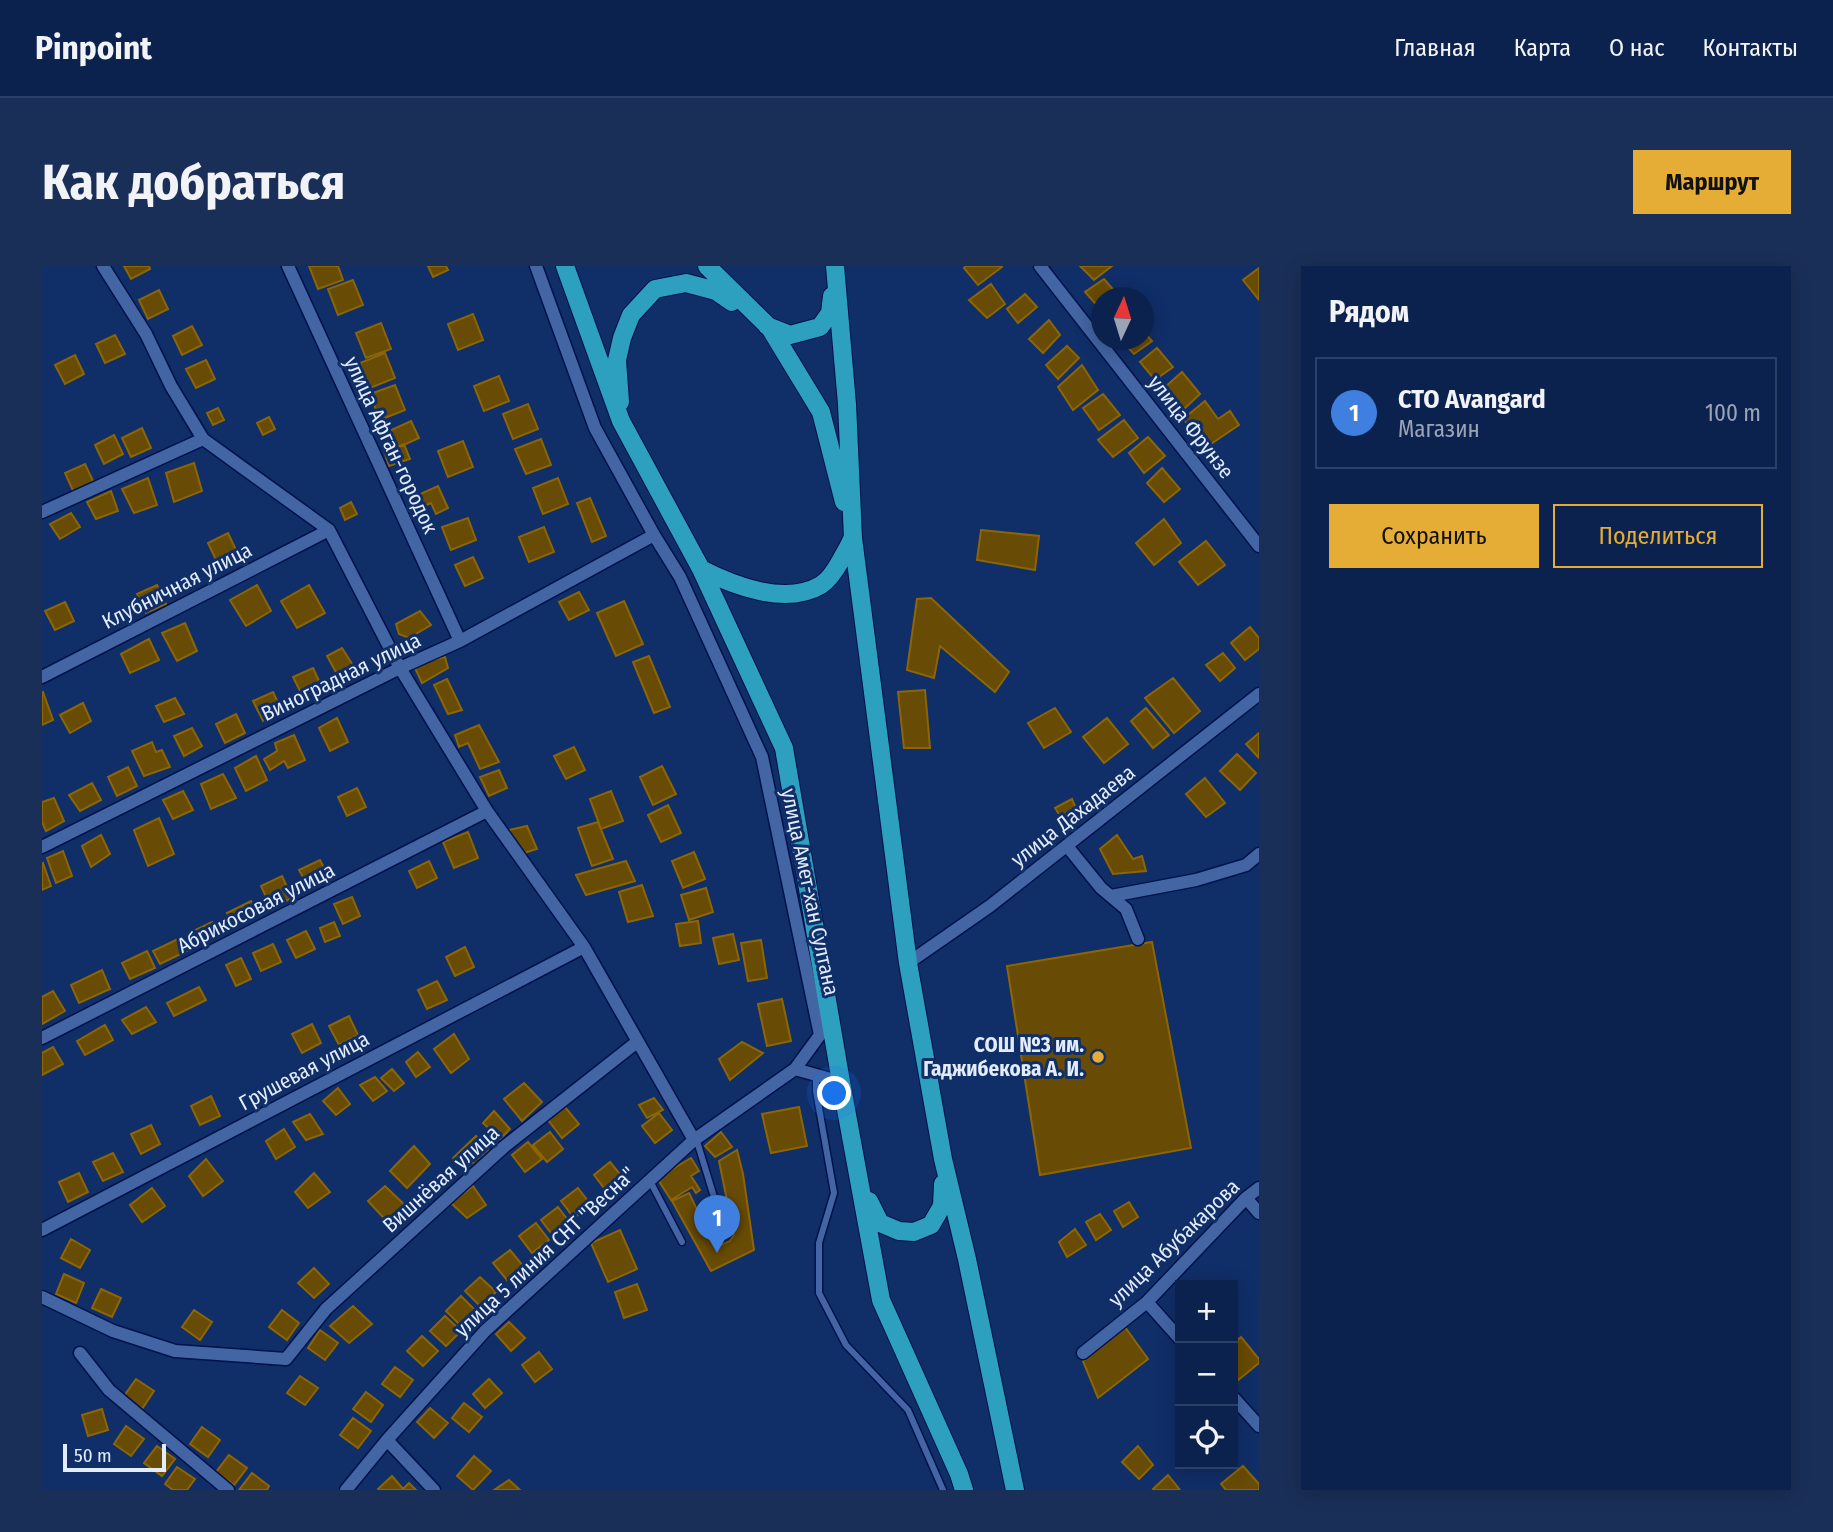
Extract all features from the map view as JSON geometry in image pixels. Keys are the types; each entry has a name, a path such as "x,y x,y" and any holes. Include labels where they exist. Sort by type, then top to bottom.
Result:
{"main road":[{"path":"565,266 621,421 701,569 784,748 825,1028 841,1082 881,1300 964,1490"},
{"path":"701,569 743,587 768,593 801,593 822,585 834,571 853,538 821,412 770,328 707,266"},
{"path":"621,421 617,360 622,338 631,315 655,289 686,283 716,291 770,328 790,335 820,327 830,313 835,267"},
{"path":"835,267 847,404 853,538 908,963 943,1159 967,1259 1015,1490"},
{"path":"859,1182 880,1223 899,1231 914,1232 931,1225 942,1206 943,1159"}],"street":[{"path":"103,266 146,334 171,387 203,439 329,530 400,668 486,811 584,947 695,1139"},
{"name":"улица Афган-городок","path":"288,266 460,641"},
{"name":"улица Амет-хан Султана","path":"536,266 595,429 680,577 762,757 825,1028"},
{"name":"улица Фрунзе","path":"1040,266 1259,546"},
{"path":"42,512 203,439"},
{"name":"Клубничная улица","path":"42,677 329,530"},
{"name":"Виноградная улица","path":"42,847 400,668 460,641 654,535"},
{"name":"улица Дахадаева","path":"908,963 990,906 1259,694"},
{"name":"Абрикосовая улица","path":"42,1038 486,811"},
{"path":"1067,846 1101,888 1126,909 1138,939"},
{"path":"1111,895 1196,880 1246,865 1259,854"},
{"name":"Грушевая улица","path":"42,1230 584,947"},
{"name":"улица 5 линия СНТ \"Весна\"","path":"346,1490 485,1331 695,1139 795,1069 825,1028"},
{"name":"Вишнёвая улица","path":"42,1297 113,1331 175,1351 286,1359 327,1309 505,1146 637,1042"},
{"path":"795,1069 841,1082"},
{"name":"улица Абубакарова","path":"1083,1353 1147,1301 1246,1198 1259,1188"},
{"path":"1246,1198 1259,1213"},
{"path":"1147,1301 1175,1333"},
{"path":"80,1353 109,1390 228,1490"},
{"path":"1238,1403 1259,1426"},
{"path":"387,1440 433,1490"}],"lane":[{"path":"816,1075 816,1091 834,1193 819,1243 819,1293 846,1345 908,1410 943,1490"},
{"path":"695,1139 714,1197"},
{"path":"650,1181 682,1242"}],"building":[{"path":"124,266 149,266 150,269 131,279"},
{"path":"309,266 338,266 343,280 318,289"},
{"path":"428,266 446,266 448,270 433,277"},
{"path":"1080,266 1112,266 1094,280"},
{"path":"1002,267 978,285 964,268"},
{"path":"1259,268 1259,300 1243,280"},
{"path":"1104,279 1111,287 1092,287"},
{"path":"353,280 363,305 338,315 328,289"},
{"path":"991,284 1005,304 987,318 969,300"},
{"path":"1091,288 1091,299 1085,292"},
{"path":"159,290 168,309 148,319 139,300"},
{"path":"1025,294 1037,307 1018,323 1007,309"},
{"path":"473,314 483,340 458,350 448,324"},
{"path":"1049,320 1060,335 1043,353 1029,339"},
{"path":"381,323 391,349 366,358 356,333"},
{"path":"192,326 202,345 182,355 173,336"},
{"path":"115,335 125,354 105,363 96,344"},
{"path":"1067,346 1079,358 1058,379 1046,365"},
{"path":"1157,348 1173,367 1155,380 1140,362"},
{"path":"385,353 395,378 370,388 360,363"},
{"path":"75,355 84,374 65,384 55,365"},
{"path":"206,360 215,379 196,388 186,369"},
{"path":"1082,365 1098,390 1073,410 1058,387"},
{"path":"1182,372 1200,394 1181,412 1164,388"},
{"path":"499,376 509,401 484,411 474,386"},
{"path":"395,385 405,410 380,420 370,394"},
{"path":"1103,394 1120,415 1099,430 1083,408"},
{"path":"1205,401 1218,419 1230,411 1239,425 1208,446 1183,419"},
{"path":"528,404 538,429 513,439 503,414"},
{"path":"218,408 224,420 213,425 207,413"},
{"path":"269,417 275,429 263,435 257,423"},
{"path":"1124,420 1138,438 1113,457 1098,440"},
{"path":"411,421 419,438 395,449 387,432"},
{"path":"142,428 151,448 131,457 122,438"},
{"path":"114,435 123,454 104,464 95,445"},
{"path":"1148,437 1165,456 1144,473 1129,453"},
{"path":"541,439 551,465 526,474 515,449"},
{"path":"463,441 473,467 448,477 438,451"},
{"path":"404,444 410,459 389,466 384,451"},
{"path":"194,463 202,491 174,502 166,473"},
{"path":"85,464 94,483 74,493 65,473"},
{"path":"1162,468 1180,489 1164,502 1147,483"},
{"path":"148,478 157,505 134,513 122,489"},
{"path":"558,478 568,504 543,514 533,488"},
{"path":"438,486 448,508 436,514 431,503 422,507 416,496"},
{"path":"111,491 118,511 96,519 87,502"},
{"path":"590,498 606,536 592,542 577,503"},
{"path":"351,502 357,514 345,520 340,508"},
{"path":"71,513 80,527 60,539 50,524"},
{"path":"468,518 476,540 451,550 442,527"},
{"path":"1164,519 1181,543 1154,565 1136,543"},
{"path":"544,527 554,552 529,562 519,537"},
{"path":"981,530 1039,536 1035,570 977,560"},
{"path":"228,533 237,552 217,562 208,543"},
{"path":"1206,541 1225,565 1198,585 1179,562"},
{"path":"473,557 483,578 465,586 455,565"},
{"path":"157,585 166,604 146,613 137,594"},
{"path":"257,585 271,611 246,626 230,600"},
{"path":"309,585 325,613 297,628 281,601"},
{"path":"579,592 589,610 569,620 559,602"},
{"path":"931,598 1009,672 995,692 940,646 934,678 907,670 917,599"},
{"path":"624,601 643,644 616,656 597,613"},
{"path":"65,602 74,621 55,630 45,611"},
{"path":"420,611 431,625 409,638 399,634 396,624"},
{"path":"185,623 197,651 177,661 162,633"},
{"path":"1250,627 1259,638 1259,649 1245,660 1231,643"},
{"path":"149,639 159,660 130,673 121,654"},
{"path":"342,648 356,670 338,676 327,656"},
{"path":"1223,653 1235,668 1220,681 1206,665"},
{"path":"649,656 670,707 654,713 633,662"},
{"path":"445,657 448,668 422,683 415,668 425,662"},
{"path":"313,668 322,687 303,697 293,677"},
{"path":"1173,678 1200,711 1174,733 1145,698"},
{"path":"447,679 462,710 448,714 434,685"},
{"path":"925,690 930,748 904,748 898,692"},
{"path":"42,692 53,720 42,725"},
{"path":"273,692 282,711 263,721 253,701"},
{"path":"175,698 184,714 164,722 156,706"},
{"path":"83,703 91,721 70,733 60,715"},
{"path":"1055,708 1071,732 1044,748 1028,723"},
{"path":"1146,708 1169,735 1153,748 1131,721"},
{"path":"236,714 245,733 225,743 216,724"},
{"path":"337,718 348,742 330,751 319,728"},
{"path":"1107,718 1128,744 1104,763 1083,737"},
{"path":"479,725 499,762 480,769 468,743 459,747 455,735"},
{"path":"192,728 202,746 184,756 174,736"},
{"path":"1259,733 1259,758 1246,744"},
{"path":"294,735 305,760 288,768 284,761 270,770 264,759 277,751 275,743"},
{"path":"152,742 156,752 162,750 170,767 144,776 132,751"},
{"path":"574,747 585,770 566,779 554,756"},
{"path":"1237,754 1256,773 1240,790 1220,771"},
{"path":"256,756 267,780 246,791 235,768"},
{"path":"662,766 676,794 653,805 640,777"},
{"path":"128,767 137,786 117,796 108,777"},
{"path":"499,770 507,788 489,796 480,777"},
{"path":"223,774 236,798 211,809 201,784"},
{"path":"1205,778 1225,803 1206,817 1186,794"},
{"path":"92,783 101,800 80,811 69,795"},
{"path":"357,788 366,807 347,816 338,797"},
{"path":"183,791 193,810 173,819 163,800"},
{"path":"611,791 623,821 601,829 590,799"},
{"path":"54,798 64,821 46,831 42,822 42,802"},
{"path":"1072,799 1077,811 1062,819 1055,808"},
{"path":"668,805 681,833 661,842 648,815"},
{"path":"159,818 174,854 148,866 134,830"},
{"path":"598,822 613,859 592,866 578,828"},
{"path":"527,826 537,849 521,854 509,830"},
{"path":"468,832 478,858 454,868 443,842"},
{"path":"101,835 110,854 91,867 82,846"},
{"path":"1117,835 1133,859 1142,856 1146,871 1113,874 1100,849"},
{"path":"63,851 72,876 56,883 47,858"},
{"path":"694,852 705,879 683,888 672,861"},
{"path":"320,860 329,877 309,888 299,870"},
{"path":"429,861 437,878 417,888 409,871"},
{"path":"626,861 635,881 586,895 576,875"},
{"path":"42,864 51,886 42,890"},
{"path":"282,876 292,898 271,908 261,886"},
{"path":"642,885 653,916 628,922 619,892"},
{"path":"706,888 713,912 689,920 681,895"},
{"path":"352,897 360,916 343,924 334,904"},
{"path":"251,901 258,914 233,927 227,913"},
{"path":"698,921 701,943 680,946 676,924"},
{"path":"212,922 218,934 193,946 187,934"},
{"path":"334,922 340,936 325,942 320,928"},
{"path":"306,931 315,949 296,958 287,940"},
{"path":"733,934 739,960 719,964 713,938"},
{"path":"180,938 187,951 160,964 153,951"},
{"path":"761,940 767,978 748,981 741,943"},
{"name":"СОШ №3 им. Гаджибекова А. И.","path":"1152,942 1191,1148 1040,1175 1007,966"},
{"path":"273,944 281,962 261,971 253,953"},
{"path":"465,947 474,967 455,976 446,957"},
{"path":"147,951 155,968 130,979 122,963"},
{"path":"241,958 251,979 236,986 226,965"},
{"path":"102,970 110,989 79,1003 71,985"},
{"path":"437,981 447,1000 427,1009 418,990"},
{"path":"199,987 206,1000 174,1016 167,1003"},
{"path":"53,991 65,1011 42,1024 42,997"},
{"path":"782,999 791,1041 767,1046 758,1004"},
{"path":"146,1007 156,1022 132,1034 122,1020"},
{"path":"349,1016 358,1035 339,1045 329,1026"},
{"path":"312,1024 321,1043 302,1053 292,1034"},
{"path":"105,1025 113,1040 85,1055 77,1041"},
{"path":"454,1034 469,1059 451,1073 434,1049"},
{"path":"742,1042 763,1053 730,1080 719,1059"},
{"path":"53,1047 63,1064 42,1075 42,1053"},
{"path":"418,1052 430,1067 416,1077 406,1062"},
{"path":"392,1069 404,1083 394,1091 381,1078"},
{"path":"375,1077 387,1091 373,1101 360,1085"},
{"path":"524,1083 542,1102 522,1121 504,1099"},
{"path":"338,1088 350,1104 336,1115 323,1101"},
{"path":"211,1096 220,1116 200,1125 191,1106"},
{"path":"654,1098 663,1110 647,1118 639,1105"},
{"path":"565,1107 579,1124 562,1138 548,1120"},
{"path":"799,1107 807,1146 771,1153 762,1114"},
{"path":"494,1111 510,1129 500,1139 483,1123"},
{"path":"659,1113 672,1130 655,1143 642,1126"},
{"path":"310,1114 323,1134 306,1140 293,1122"},
{"path":"151,1125 160,1144 141,1154 131,1134"},
{"path":"284,1129 295,1147 276,1159 266,1141"},
{"path":"550,1132 563,1149 547,1162 533,1145"},
{"path":"721,1132 732,1147 715,1157 705,1146"},
{"path":"476,1136 488,1150 464,1170 453,1158"},
{"path":"528,1142 542,1159 525,1172 512,1155"},
{"path":"414,1146 430,1164 407,1188 390,1171"},
{"path":"737,1150 754,1250 711,1271 672,1201 689,1193 711,1238 721,1245 730,1241 734,1235 719,1161"},
{"path":"113,1153 123,1172 103,1181 93,1162"},
{"path":"691,1158 699,1171 691,1176 700,1190 696,1193 692,1187 671,1200 657,1178"},
{"path":"206,1159 223,1181 203,1196 189,1176"},
{"path":"610,1162 624,1179 607,1192 594,1175"},
{"path":"79,1173 88,1192 68,1202 59,1182"},
{"path":"314,1173 330,1192 308,1208 295,1192"},
{"path":"385,1186 410,1210 393,1228 368,1201"},
{"path":"473,1186 486,1205 467,1218 451,1203"},
{"path":"152,1188 165,1206 142,1222 130,1205"},
{"path":"578,1188 591,1205 574,1218 561,1201"},
{"path":"1129,1202 1138,1217 1123,1227 1114,1211"},
{"path":"558,1207 571,1224 554,1237 541,1220"},
{"path":"1100,1214 1111,1230 1096,1240 1086,1222"},
{"path":"536,1223 549,1240 532,1253 519,1236"},
{"path":"1075,1229 1086,1245 1067,1257 1059,1242"},
{"path":"620,1230 637,1269 608,1282 591,1243"},
{"path":"71,1239 90,1250 80,1268 61,1258"},
{"path":"510,1250 524,1267 507,1280 493,1263"},
{"path":"314,1268 329,1284 314,1298 298,1283"},
{"path":"64,1274 84,1283 76,1303 56,1294"},
{"path":"480,1277 496,1292 481,1307 465,1291"},
{"path":"637,1284 647,1310 624,1318 615,1292"},
{"path":"101,1289 121,1298 112,1317 92,1308"},
{"path":"461,1296 476,1311 461,1326 446,1311"},
{"path":"353,1306 372,1324 349,1343 330,1326"},
{"path":"194,1310 212,1322 200,1340 182,1327"},
{"path":"282,1310 299,1323 287,1340 269,1327"},
{"path":"445,1316 461,1331 446,1346 430,1331"},
{"path":"509,1322 525,1338 511,1351 496,1334"},
{"path":"1125,1327 1148,1359 1098,1398 1083,1361"},
{"path":"320,1330 338,1343 325,1360 308,1348"},
{"path":"422,1336 438,1351 423,1366 407,1351"},
{"path":"1241,1337 1259,1359 1259,1363 1238,1380 1238,1343"},
{"path":"539,1352 552,1369 535,1382 522,1365"},
{"path":"395,1367 413,1380 400,1397 382,1384"},
{"path":"300,1376 318,1388 305,1405 287,1393"},
{"path":"136,1379 154,1391 142,1409 124,1396"},
{"path":"489,1379 502,1393 485,1408 473,1394"},
{"path":"366,1392 383,1405 371,1422 353,1409"},
{"path":"464,1403 482,1417 469,1432 452,1418"},
{"path":"430,1408 448,1423 434,1438 417,1422"},
{"path":"102,1409 108,1430 88,1436 82,1415"},
{"path":"353,1418 371,1431 358,1448 340,1435"},
{"path":"126,1426 144,1439 131,1456 114,1444"},
{"path":"202,1427 220,1440 208,1457 190,1444"},
{"path":"157,1446 175,1459 162,1476 144,1463"},
{"path":"1138,1446 1153,1465 1139,1479 1122,1462"},
{"path":"229,1455 247,1468 234,1485 216,1472"},
{"path":"474,1456 491,1471 473,1490 457,1476"},
{"path":"1243,1466 1259,1484 1259,1490 1226,1490 1221,1484"},
{"path":"177,1467 195,1479 187,1490 173,1490 165,1484"},
{"path":"252,1473 269,1486 267,1490 239,1490"},
{"path":"1168,1475 1180,1490 1153,1489"},
{"path":"392,1476 403,1489 409,1483 416,1490 378,1489"},
{"path":"509,1480 520,1490 494,1490"}],"place":[{"name":"СОШ №3 им. Гаджибекова А. И.","path":"1098,1057"},
{"name":"СТО Avangard","path":"717,1253"}]}
